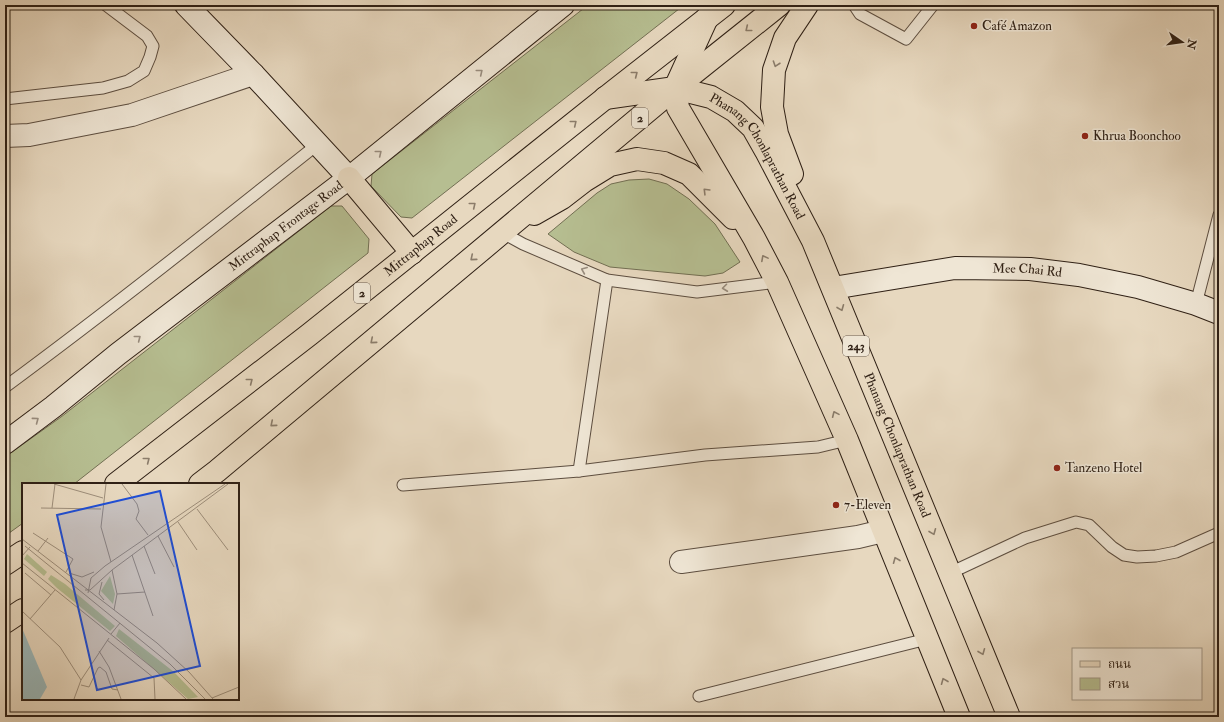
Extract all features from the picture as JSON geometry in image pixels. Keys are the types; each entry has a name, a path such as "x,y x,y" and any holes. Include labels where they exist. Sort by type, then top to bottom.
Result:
{"main road":[{"name":"Mittraphap Road","path":"117,483 310,334 605,98 724,5"},
{"name":"2","path":"201,483 503,233 675,88 779,5"},
{"path":"806,5 785,38 774,70 772,107 777,134 804,206 813,241"},
{"path":"706,18 675,88 678,108 754,238 777,282 847,440 959,717"},
{"name":"Phanang Chonlaprathan Road","path":"605,98 675,88 711,97 735,111 753,128 813,241 1009,717"},
{"path":"503,233 562,198 584,181 610,165 637,159 664,163 688,174 754,238"},
{"path":"349,178 412,253"},
{"path":"5,564 22,553"},
{"path":"5,622 22,611"}],"street":[{"path":"186,5 253,74 349,178"},
{"name":"Mittraphap Frontage Road","path":"5,443 53,407 118,354 349,178 563,5"},
{"path":"5,136 29,135 132,115 253,74"},
{"name":"Mee Chai Rd","path":"833,288 955,268 1030,269 1079,275 1138,287 1196,304 1219,313"},
{"path":"681,562 858,537 884,531"}],"lane":[{"path":"5,99 103,88 128,81 144,71 150,58 153,46 147,36 106,5"},
{"path":"854,5 860,14 906,39 934,5"},
{"path":"5,387 157,273 318,144"},
{"path":"1196,304 1219,214"},
{"path":"503,233 523,244 607,280 697,292 777,282"},
{"path":"579,471 607,280"},
{"path":"403,484 579,471 705,455 818,447 847,440"},
{"path":"950,574 1025,538 1076,522 1089,525 1112,547 1124,555 1137,557 1156,556 1176,552 1219,533"},
{"path":"700,696 927,639"}],"green space":[{"path":"588,5 684,5 412,218 401,217 371,186 372,174"},
{"path":"649,179 667,184 689,199 715,224 740,262 723,273 705,276 610,267 574,252 548,234 597,193 611,184 629,180"},
{"path":"331,206 342,206 369,239 368,253 75,483 22,483 22,524 5,536 5,457 61,417"}],"place":[{"name":"Café Amazon","path":"974,26"},
{"name":"Khrua Boonchoo","path":"1085,136"},
{"name":"Tanzeno Hotel","path":"1057,468"},
{"name":"7-Eleven","path":"836,505"}]}
